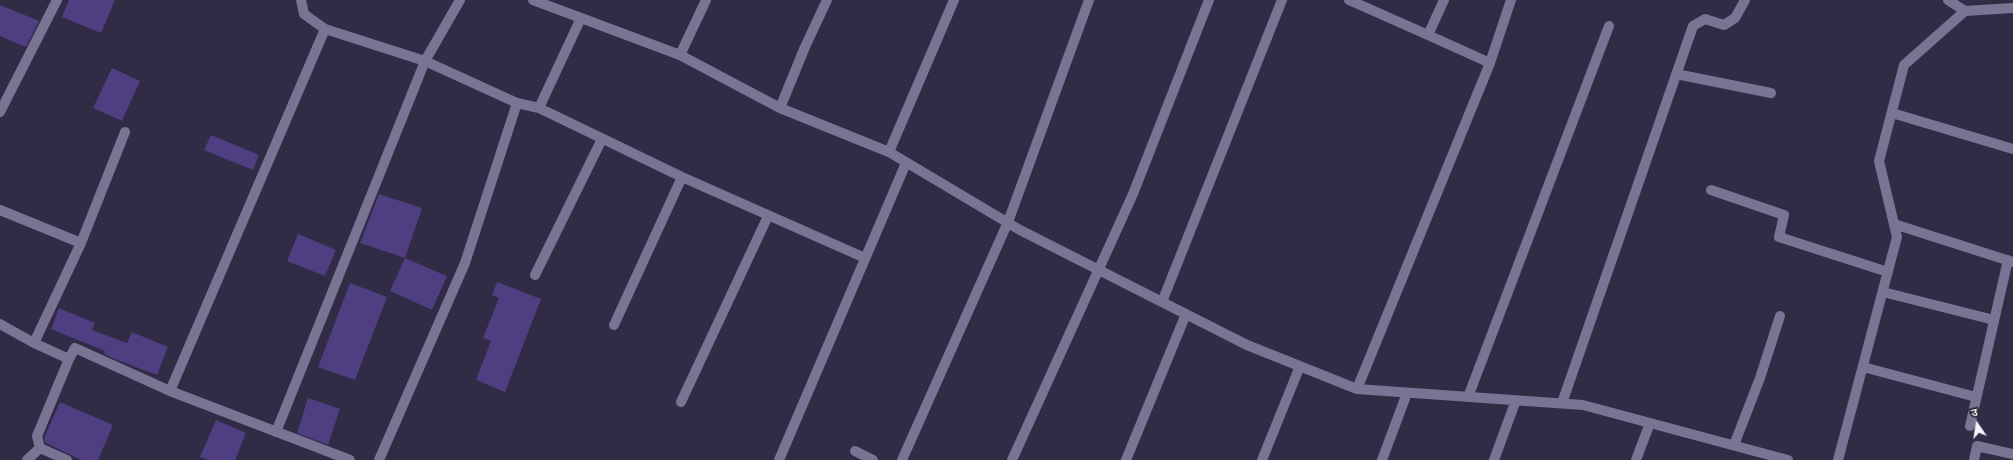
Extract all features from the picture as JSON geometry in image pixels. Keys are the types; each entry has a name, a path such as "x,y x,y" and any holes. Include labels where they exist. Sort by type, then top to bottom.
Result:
{"street":[{"path":"0,112 57,0"},
{"path":"301,0 304,14 325,29 425,61 517,103 539,108 682,177 865,258"},
{"path":"276,432 425,61 460,0"},
{"path":"533,0 680,55 780,108 889,152 1008,222 1162,302 1247,345 1357,389 1583,404 1734,445 1770,458 1788,460"},
{"path":"680,55 706,0"},
{"path":"780,108 804,47 827,0"},
{"path":"889,152 954,0"},
{"path":"902,460 1008,222 1089,0"},
{"path":"1012,460 1098,268 1133,194 1209,0"},
{"path":"1162,302 1282,0"},
{"path":"1349,0 1490,63"},
{"path":"1428,35 1444,0"},
{"path":"1357,389 1490,63 1511,0"},
{"path":"1562,403 1693,26 1705,19 1724,25 1735,18 1744,0"},
{"path":"1948,0 1965,11 2013,8"},
{"path":"1838,460 1897,238 1880,161 1904,65 1965,11"},
{"path":"539,108 581,18"},
{"path":"1468,397 1609,26"},
{"path":"170,391 325,29"},
{"path":"1676,74 1771,93"},
{"path":"379,460 465,263 517,103"},
{"path":"1892,113 2013,149"},
{"path":"34,343 81,243 125,132"},
{"path":"535,275 602,139"},
{"path":"779,460 906,162"},
{"path":"614,325 682,177"},
{"path":"1711,190 1784,215 1778,237 1888,272"},
{"path":"0,210 81,243"},
{"path":"681,402 768,216"},
{"path":"1894,224 2010,261 1994,320 1970,426"},
{"path":"1883,292 1994,320"},
{"path":"1126,460 1186,314"},
{"path":"1734,445 1760,378 1780,316"},
{"path":"0,324 34,343 69,359"},
{"path":"40,448 37,436 74,348 170,391 276,432 334,457 350,460"},
{"path":"1262,460 1300,366"},
{"path":"1863,367 1976,397"},
{"path":"1382,460 1407,393"},
{"path":"1494,460 1516,400"},
{"path":"1636,460 1650,423"},
{"path":"1974,460 1977,446 2013,454"},
{"path":"27,460 40,448"},
{"path":"40,448 68,460"},
{"path":"855,452 873,460"}],"building":[{"path":"69,0 115,0 101,33 62,17"},
{"path":"0,5 39,21 26,47 0,36"},
{"path":"112,68 140,81 122,121 93,108"},
{"path":"211,135 259,155 253,170 204,150"},
{"path":"379,194 422,208 405,258 360,243"},
{"path":"298,234 336,250 325,276 287,261"},
{"path":"405,258 447,276 432,310 390,291"},
{"path":"497,282 541,299 505,392 476,380 491,341 483,338 499,298 492,295"},
{"path":"350,283 387,297 355,380 318,367"},
{"path":"59,308 95,323 92,330 127,343 132,332 168,347 157,375 115,359 104,354 105,351 51,329"},
{"path":"308,398 340,409 328,445 297,433"},
{"path":"60,402 113,425 98,460 81,460 46,443 44,438"},
{"path":"216,420 246,433 235,460 208,460 200,457"}]}
